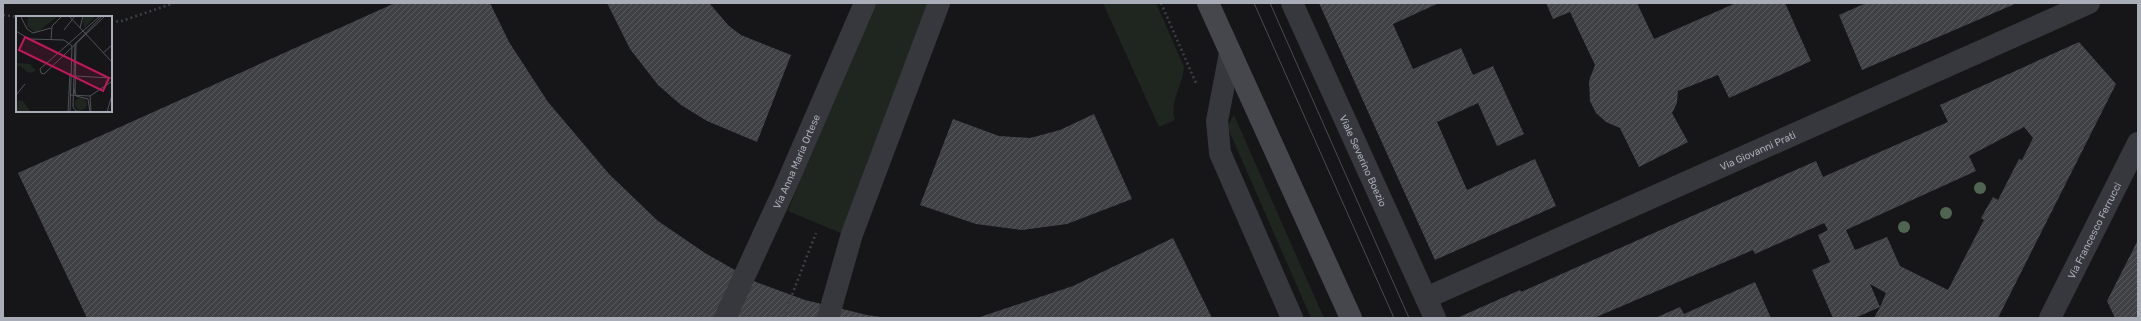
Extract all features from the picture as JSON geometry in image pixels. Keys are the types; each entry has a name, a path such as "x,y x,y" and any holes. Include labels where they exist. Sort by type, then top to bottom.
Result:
{"main road":[{"path":"1208,3 1351,318"}],"street":[{"name":"Via Anna Maria Ortese","path":"725,318 784,190 865,3"},
{"path":"828,318 852,234 939,3"},
{"name":"Viale Severino Boezio","path":"1292,3 1435,318"},
{"name":"Via Giovanni Prati","path":"1426,298 2089,3"},
{"path":"1230,53 1217,122 1220,152 1292,318"},
{"name":"Via Francesco Ferrucci","path":"2050,318 2138,143"}],"path":[{"path":"112,22 122,21 174,3"},
{"path":"1161,3 1197,84"},
{"path":"3,15 16,17"},
{"path":"783,318 816,233"}],"shaded area":[{"path":"870,3 932,3 843,234 788,211"},
{"path":"1103,3 1156,3 1184,67 1175,100 1175,120 1159,127"},
{"path":"1234,115 1324,318 1311,318 1227,126"}],"building":[{"path":"395,3 490,3 509,42 548,102 609,174 658,221 705,253 756,282 805,300 867,315 888,318 87,318 18,173"},
{"path":"607,3 709,3 729,26 741,35 791,55 757,142 707,121 681,105 658,85 630,49"},
{"path":"1319,3 1439,3 1393,24 1413,69 1461,48 1473,75 1493,66 1524,134 1497,146 1478,103 1437,122 1467,190 1535,159 1556,206 1435,260"},
{"path":"1546,3 1637,3 1654,39 1736,3 1785,3 1811,61 1729,98 1718,75 1678,91 1677,103 1672,113 1688,142 1639,167 1620,128 1606,122 1596,113 1590,101 1589,81 1595,65 1570,12 1553,19"},
{"path":"1866,3 2017,3 1862,70 1839,15"},
{"path":"2079,42 2116,84 1998,318 1874,318 1880,307 1855,318 1833,318 1812,270 1830,262 1818,235 1828,230 1824,223 1755,254 1753,250 1594,318 1457,318 1520,290 1521,292 1816,161 1823,177 1948,122 1940,105","holes":["2024,127 2033,138 2022,160 2019,159 1998,200 1993,197 1981,218 1984,220 1948,290 1900,266 1887,237 1855,250 1846,230 1976,171 1969,156","1870,284 1886,293 1880,307"]},
{"path":"1094,114 1132,199 1067,224 1022,230 976,224 920,205 953,119 999,136 1030,138 1060,130"},
{"path":"1173,238 1212,318 977,318 1073,286"},
{"path":"2138,240 2138,318 2115,318 2107,301"},
{"path":"1755,282 1771,318 1655,318 1680,307 1684,314"}],"tram line":[{"path":"1254,3 1394,318"},
{"path":"1270,3 1409,318"}]}
